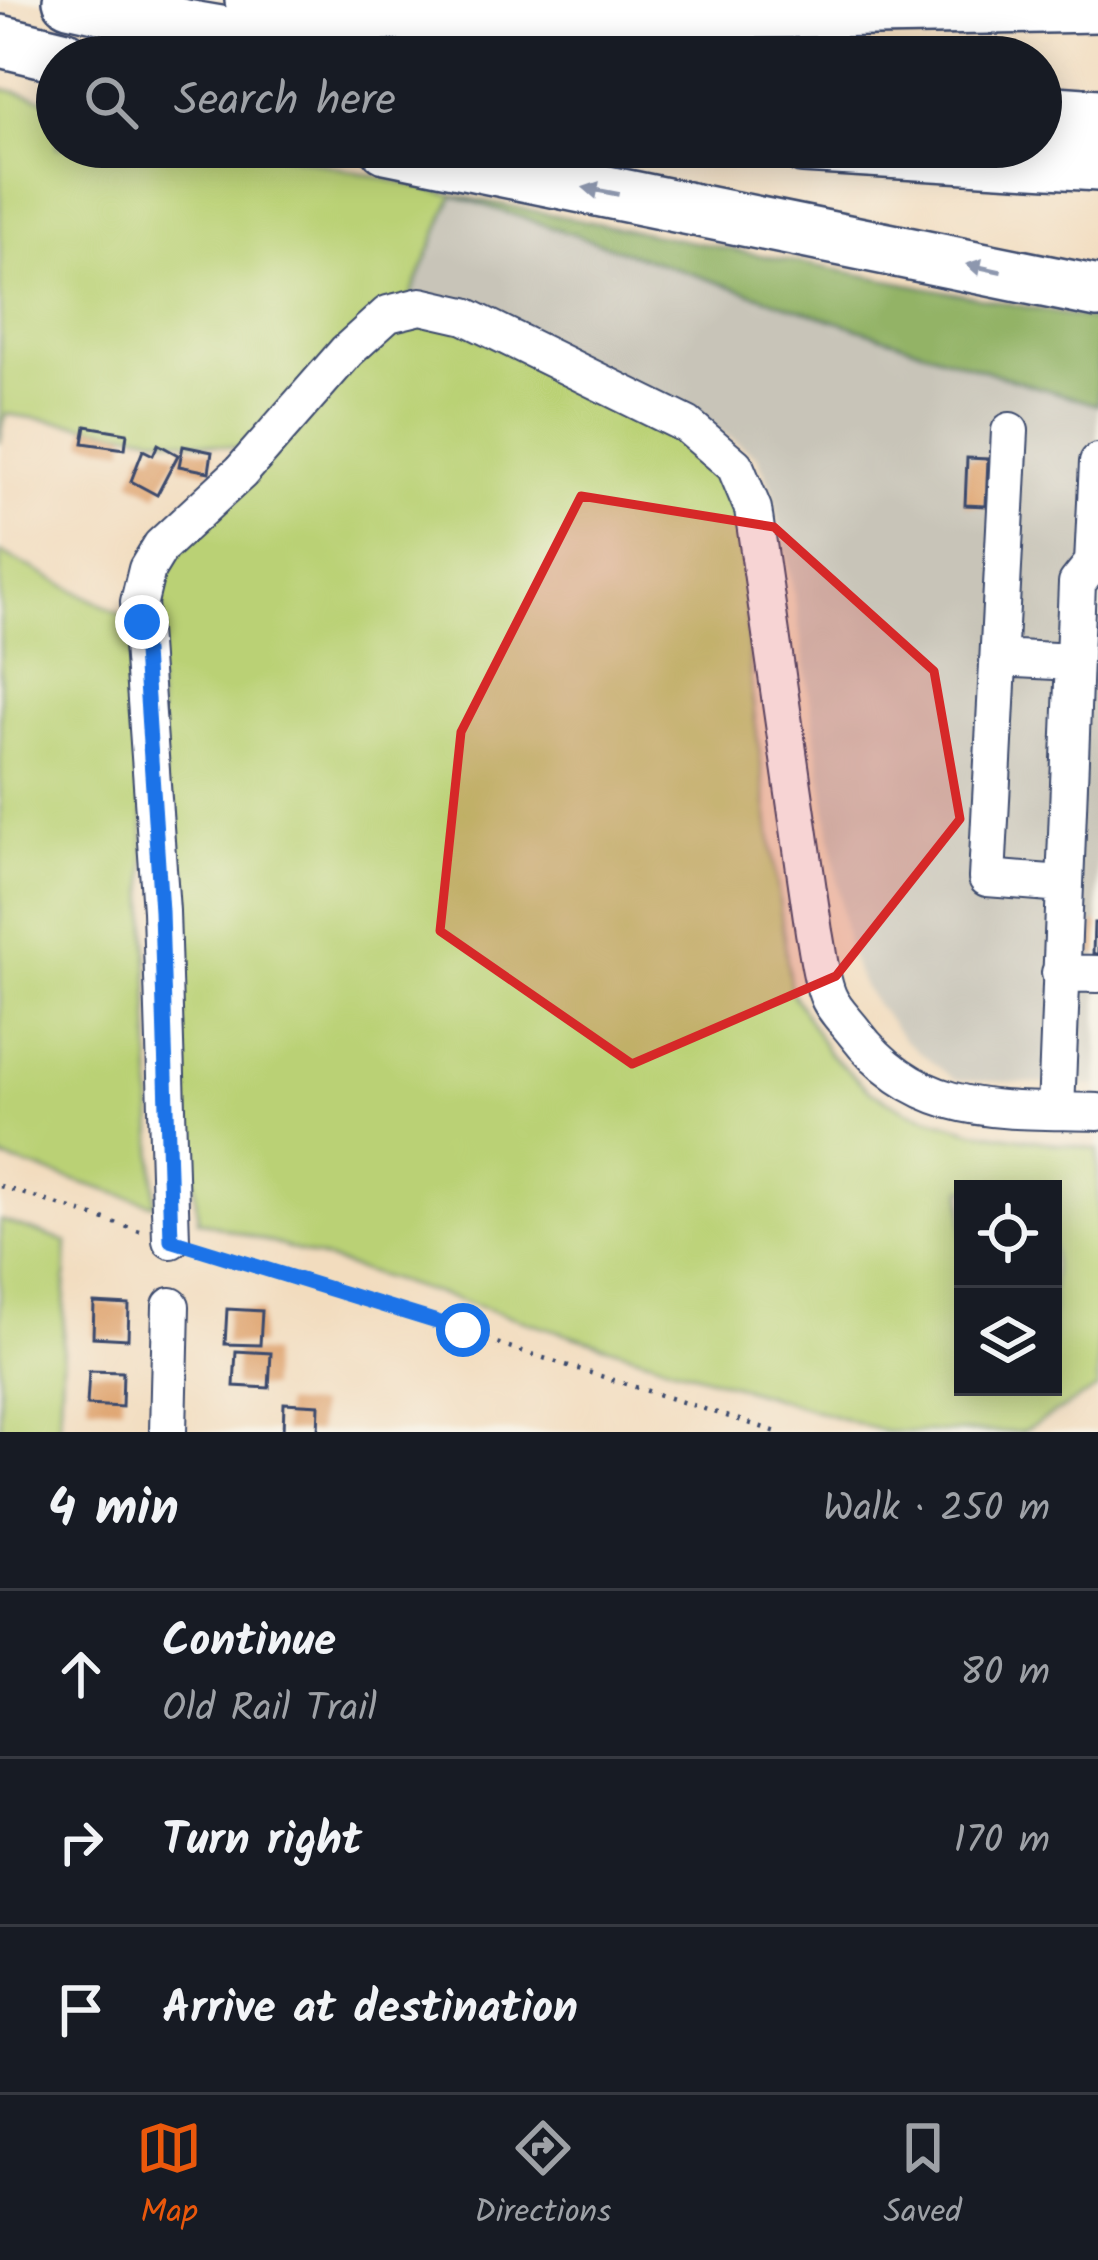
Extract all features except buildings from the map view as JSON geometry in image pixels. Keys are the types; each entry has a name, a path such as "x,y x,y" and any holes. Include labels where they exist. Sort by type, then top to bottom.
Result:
{"highway":[{"path":"69,0 243,36"},
{"path":"251,0 328,12 483,17 1098,6"},
{"path":"0,41 36,50"},
{"path":"0,59 36,68"},
{"path":"1062,113 1098,115"},
{"path":"1062,163 1098,165"},
{"path":"489,168 1098,292"}],"street":[{"path":"171,1240 161,911 142,584 160,546 257,455 347,352 388,314 421,306 465,316 687,424 735,466 758,533 814,932 828,997 866,1047 917,1089 959,1105 1098,1112"},
{"path":"1010,431 987,878 1064,884"},
{"path":"1056,1111 1077,583 1093,563 1098,462"},
{"path":"999,658 1073,662"},
{"path":"1060,973 1098,974"},
{"path":"168,1432 170,1306"}],"path":[{"path":"0,1186 777,1432"}],"highlighted area":[{"path":"581,496 774,527 934,671 960,819 836,976 632,1064 440,931 461,732"}],"shaded area":[{"path":"453,195 1098,405 1098,1086 955,1080 904,1040 864,988 848,951 794,593 772,489 757,456 696,415 410,298"}],"green space":[{"path":"0,88 36,97 36,168 340,168 453,195 410,298 249,450 5,414 0,443"},
{"path":"453,195 1098,321 1098,405 1011,379"},
{"path":"445,321 683,436 723,479 734,505 745,572 751,688 791,991 828,1052 870,1091 907,1111 974,1131 1098,1150 1098,1388 1022,1432 885,1432 198,1220 184,1083 152,605 168,564 388,328"},
{"path":"0,552 130,619 143,800 155,1205 0,1158"},
{"path":"0,1220 67,1242 59,1432 0,1432"}],"route":[{"path":"142,622 161,911 171,1240 463,1330"}]}
